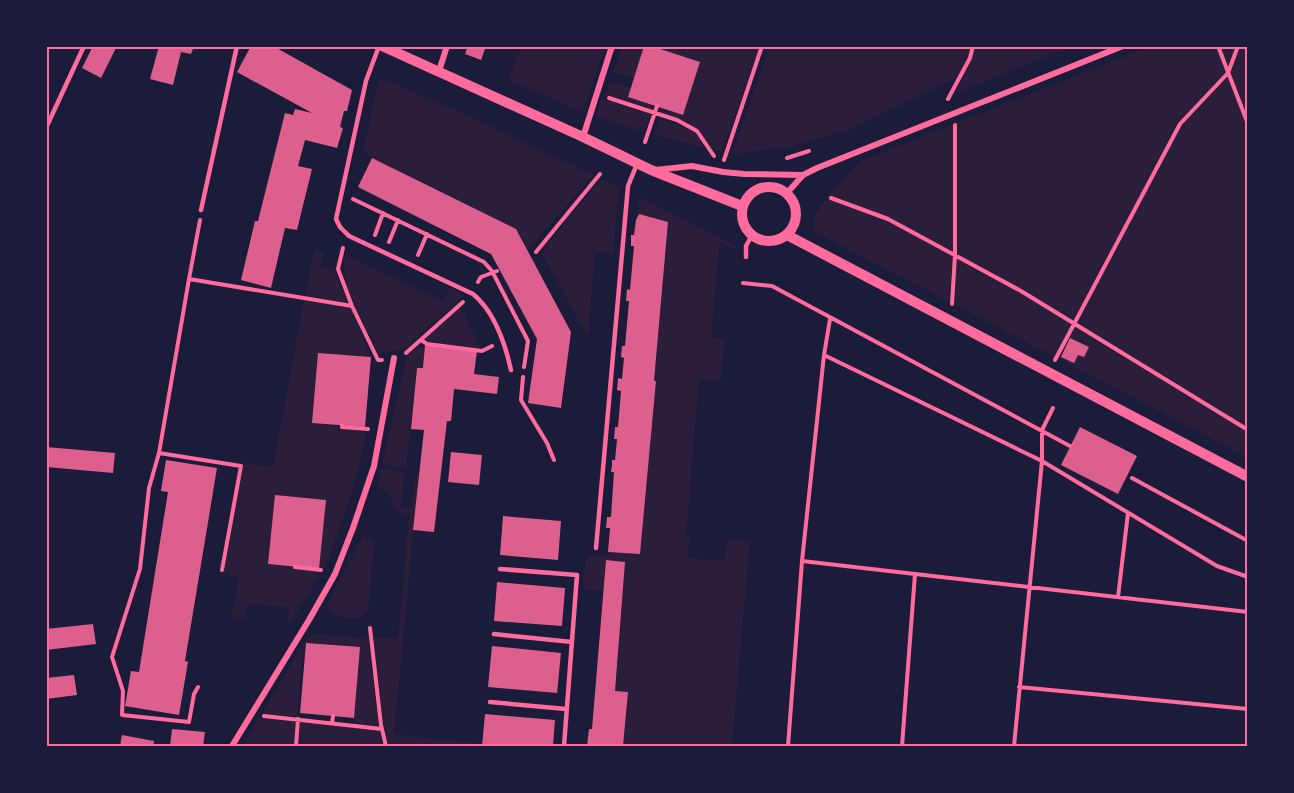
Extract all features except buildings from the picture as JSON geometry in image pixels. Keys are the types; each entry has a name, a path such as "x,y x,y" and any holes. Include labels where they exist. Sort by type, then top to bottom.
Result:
{"street":[{"path":"381,46 583,137 637,164 742,206"},
{"path":"439,71 447,46"},
{"path":"583,137 612,46"},
{"path":"787,193 803,175 817,168 1123,46"},
{"path":"651,170 692,166 723,172 803,175"},
{"path":"769,187 778,188 787,193 796,209 793,228 787,235 769,242 760,240 745,228 742,206 751,193 759,188 769,187"},
{"path":"787,235 1248,477"},
{"path":"232,747 335,573 374,466 394,358"}],"lane":[{"path":"46,128 84,46"},
{"path":"201,210 237,46"},
{"path":"381,46 366,81 336,219 340,227 350,236 473,294 488,309 503,342 511,370"},
{"path":"596,548 628,186 637,164"},
{"path":"746,257 746,246 752,235"},
{"path":"500,569 577,575 564,747"},
{"path":"494,634 572,642"},
{"path":"490,702 566,709"}],"path":[{"path":"724,161 762,46"},
{"path":"948,99 970,58 973,46"},
{"path":"1218,46 1248,124"},
{"path":"1055,360 1180,124 1228,73 1238,46"},
{"path":"597,94 677,120 697,130 716,159"},
{"path":"645,142 657,106"},
{"path":"952,305 955,255 955,122"},
{"path":"787,158 809,151"},
{"path":"536,252 600,174"},
{"path":"831,198 888,219 1021,291 1248,430"},
{"path":"198,687 194,694 189,722 122,715 123,691 112,657 140,569 148,488 159,453 201,210"},
{"path":"370,246 383,213"},
{"path":"384,253 398,220"},
{"path":"347,232 339,269 352,306 378,360 376,371"},
{"path":"413,266 427,234"},
{"path":"378,360 394,358 406,352 473,294 481,277 497,271"},
{"path":"189,279 352,306"},
{"path":"743,283 772,286 1070,446"},
{"path":"788,747 802,561 824,355 830,319"},
{"path":"420,340 427,344 482,351 503,342"},
{"path":"824,355 1042,461 1217,566 1248,577"},
{"path":"1014,747 1042,461 1042,430 1053,408"},
{"path":"367,440 370,418"},
{"path":"342,425 342,427 368,429"},
{"path":"159,453 241,466 222,570"},
{"path":"1132,478 1248,541"},
{"path":"1118,597 1128,513"},
{"path":"802,561 1248,612"},
{"path":"295,567 326,569 320,579"},
{"path":"902,747 915,574"},
{"path":"370,628 386,747"},
{"path":"1019,687 1248,709"},
{"path":"258,715 382,729"},
{"path":"332,723 333,716"},
{"path":"296,747 298,719"}],"shaded area":[{"path":"592,46 604,51 583,112 508,80 521,47"},
{"path":"622,47 644,47 634,78 614,71"},
{"path":"651,47 759,47 722,151 713,150 699,130 659,112 660,107 683,115 700,63"},
{"path":"769,47 1070,47 955,93 964,74 851,129 789,147 735,154 734,149"},
{"path":"1149,47 1247,47 1247,457 815,232 814,216 830,193 860,161"},
{"path":"379,80 386,80 484,123 593,175 528,250 516,229 372,158 363,150"},
{"path":"616,83 631,88 628,97 654,105 652,110 606,95 609,84"},
{"path":"601,98 650,114 644,132 598,117 596,115"},
{"path":"660,118 694,130 705,148 654,135"},
{"path":"601,179 619,188 613,254 595,253 588,337 541,252"},
{"path":"639,197 738,247 738,251 720,242 711,338 725,339 721,380 699,380 686,537 690,538 687,558 724,561 728,540 750,542 732,746 623,746 628,693 615,691 625,562 606,560 603,591 583,590 585,561 592,554 605,556 608,552 640,554 668,222 639,214"},
{"path":"315,249 325,252 320,267 335,271 347,300 346,303 305,295"},
{"path":"343,255 443,300 449,288 464,295 405,349 378,354 346,285"},
{"path":"304,300 349,308 371,357 337,428 366,431 363,449 349,500 325,568 319,567 275,496 268,564 323,571 290,623 287,623 289,608 247,604 245,618 231,617 239,577 223,575 244,463 273,467"},
{"path":"461,307 481,348 429,343 426,338"},
{"path":"417,347 425,348 423,368 417,368 406,468 382,464 407,356"},
{"path":"381,469 405,472 401,506 411,509 416,474 419,474 394,734 482,744 482,746 389,746 383,719 373,637 398,639 409,516 394,509 393,501 382,487 376,492"},
{"path":"363,536 375,540 368,611 359,617 347,618 336,614 327,606"},
{"path":"315,633 367,639 379,723 377,726 362,725 355,722 354,718 359,648 306,643 307,639"},
{"path":"303,645 297,717 262,713"},
{"path":"259,717 295,721 294,746 243,746"},
{"path":"300,722 379,730 382,746 299,746"}]}
